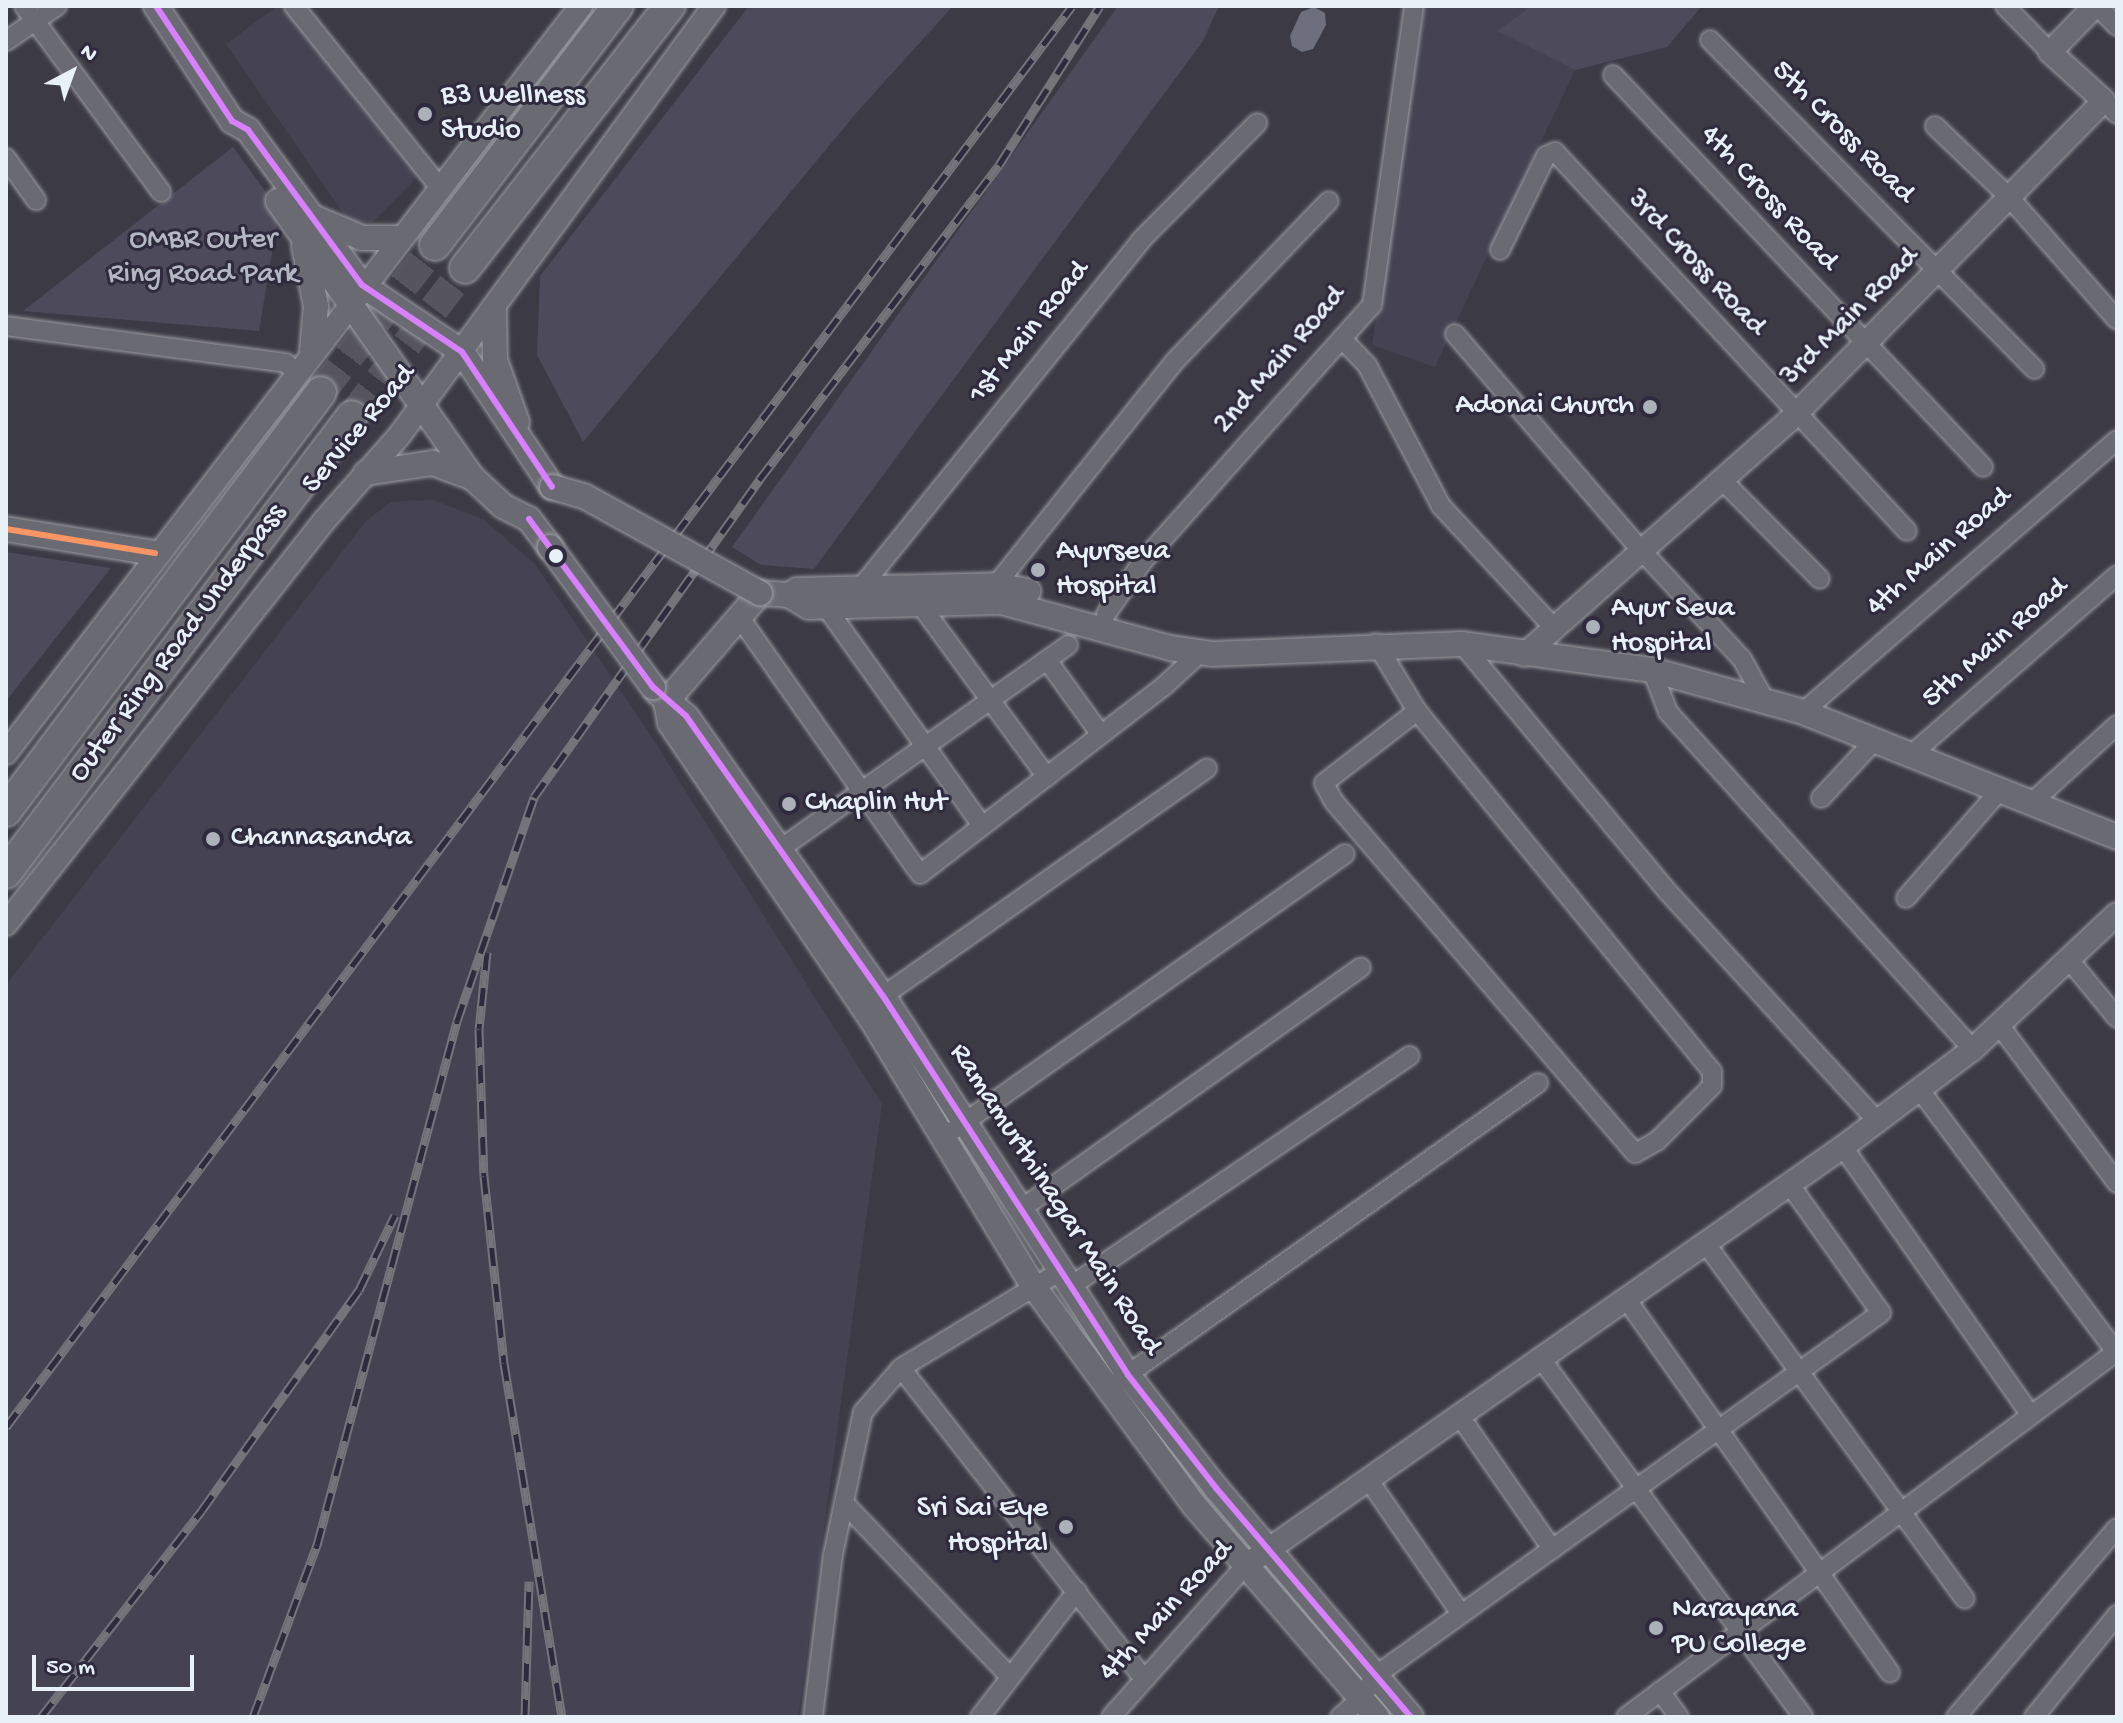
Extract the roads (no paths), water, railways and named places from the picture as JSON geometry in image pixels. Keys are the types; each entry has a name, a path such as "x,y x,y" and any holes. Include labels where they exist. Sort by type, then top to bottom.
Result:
{"highway":[{"path":"435,245 618,6"},
{"path":"465,268 670,6"},
{"name":"Outer Ring Road Underpass","path":"6,811 321,392"},
{"name":"Outer Ring Road Underpass","path":"6,873 352,416"}],"main road":[{"name":"Ramamurthinagar Main Road","path":"156,6 232,121 248,130 304,224 355,294 422,405 473,478 503,506 529,519 686,716 883,996 1128,1375 1270,1552 1411,1717"},
{"path":"312,351 316,306 304,224 362,238 398,238"},
{"path":"355,294 462,352 544,478 774,595 809,607 922,607 1001,602 1200,653 1250,655 1258,649 1376,643 1462,644 1524,655 1652,670 1803,712 2001,789 2029,805 2117,837"},
{"path":"494,308 495,360 544,478"},
{"path":"366,473 433,463 473,478"},
{"path":"6,529 155,553"},
{"path":"667,692 774,595 797,590 996,585 1177,635 1247,640 1258,649"},
{"path":"667,692 696,681 774,595"},
{"name":"Ramamurthinagar Main Road","path":"667,692 670,723 872,1020 1034,1287 1106,1388 1245,1566 1369,1708"}],"street":[{"path":"24,6 161,192"},
{"path":"6,41 57,6"},
{"path":"294,6 438,185"},
{"path":"6,753 155,553 438,185 581,6"},
{"name":"Service Road","path":"6,924 422,405 714,6"},
{"name":"2nd Main Road","path":"1106,614 1143,561 1372,305 1414,6"},
{"path":"2005,6 2050,52 2096,6 2117,26"},
{"name":"5th Cross Road","path":"1710,40 2034,369"},
{"name":"3rd Main Road","path":"1524,655 1796,414 2010,198 2110,108 2050,52"},
{"name":"4th Cross Road","path":"1613,75 1983,467"},
{"name":"1st Main Road","path":"859,590 1141,240 1257,123"},
{"path":"1935,126 2010,198 2117,320"},
{"name":"3rd Cross Road","path":"1500,250 1546,156 1555,152 1907,531"},
{"path":"6,158 36,200"},
{"path":"996,585 1174,362 1329,201"},
{"path":"6,326 286,363 296,372"},
{"path":"1455,334 1641,550 1742,659 1765,701"},
{"path":"1342,339 1367,365 1441,506 1554,628"},
{"name":"4th Main Road","path":"1803,712 2117,440"},
{"path":"1722,480 1820,579"},
{"name":"5th Main Road","path":"1912,754 2117,575"},
{"path":"826,607 982,826"},
{"path":"922,607 1047,777"},
{"path":"745,625 860,793 918,871 1047,777 1200,653"},
{"path":"1376,643 1417,711 1712,1072 1712,1086 1657,1141 1635,1153 1334,802 1324,783 1417,711"},
{"path":"1462,644 1668,892 1877,1121"},
{"path":"780,849 1068,645"},
{"path":"1047,660 1101,735"},
{"path":"1652,670 1668,712 1973,1049"},
{"path":"2029,805 2117,725"},
{"path":"1821,798 1875,740"},
{"path":"883,996 1207,768"},
{"path":"1906,898 2001,789"},
{"path":"943,1137 1345,854"},
{"name":"4th Main Road","path":"1111,1717 1142,1677 1245,1566 1370,1482 1843,1147 1973,1049 2071,962 2117,914"},
{"path":"2071,962 2117,1018"},
{"path":"1021,1209 1361,967"},
{"path":"2000,1026 2117,1183"},
{"path":"813,1717 844,1503 863,1412 901,1368 1034,1287 1064,1280 1410,1056"},
{"path":"1106,1388 1538,1083"},
{"path":"1626,1717 2116,1352 1919,1089"},
{"path":"1843,1147 2031,1415"},
{"path":"1340,1717 1369,1708 1375,1676 1638,1491 1881,1313 1790,1185"},
{"path":"1706,1244 1965,1599"},
{"path":"1627,1300 1890,1673"},
{"path":"1542,1360 1803,1717"},
{"path":"901,1368 1142,1677"},
{"path":"1461,1418 1552,1549"},
{"path":"1370,1482 1461,1614"},
{"path":"844,1503 1010,1677"},
{"path":"1956,1717 2117,1528"},
{"path":"980,1717 1077,1591"},
{"path":"2034,1717 2117,1615"},
{"path":"1660,1691 1679,1717"}],"tunnel":[{"path":"321,392 435,245"},
{"path":"352,416 465,268"}],"railway":[{"path":"6,1427 1072,6"},
{"path":"253,1717 317,1545 457,1021 534,797 759,480 999,165 1100,6"},
{"path":"487,952 479,1029 484,1176 504,1363 562,1717"},
{"path":"41,1717 202,1510 359,1290 395,1215"},
{"path":"525,1717 529,1581"}],"place":[{"name":"B3 Wellness Studio","path":"425,114"},
{"name":"Adonai Church","path":"1650,407"},
{"name":"Ayurseva Hospital","path":"1038,570"},
{"name":"Ayur Seva Hospital","path":"1593,627"},
{"name":"Chaplin Hut","path":"789,804"},
{"name":"Channasandra","path":"213,839"},
{"name":"Sri Sai Eye Hospital","path":"1066,1527"},
{"name":"Narayana PU College","path":"1656,1628"}],"park label":[{"name":"OMBR Outer Ring Road Park","path":"203,258"}]}
